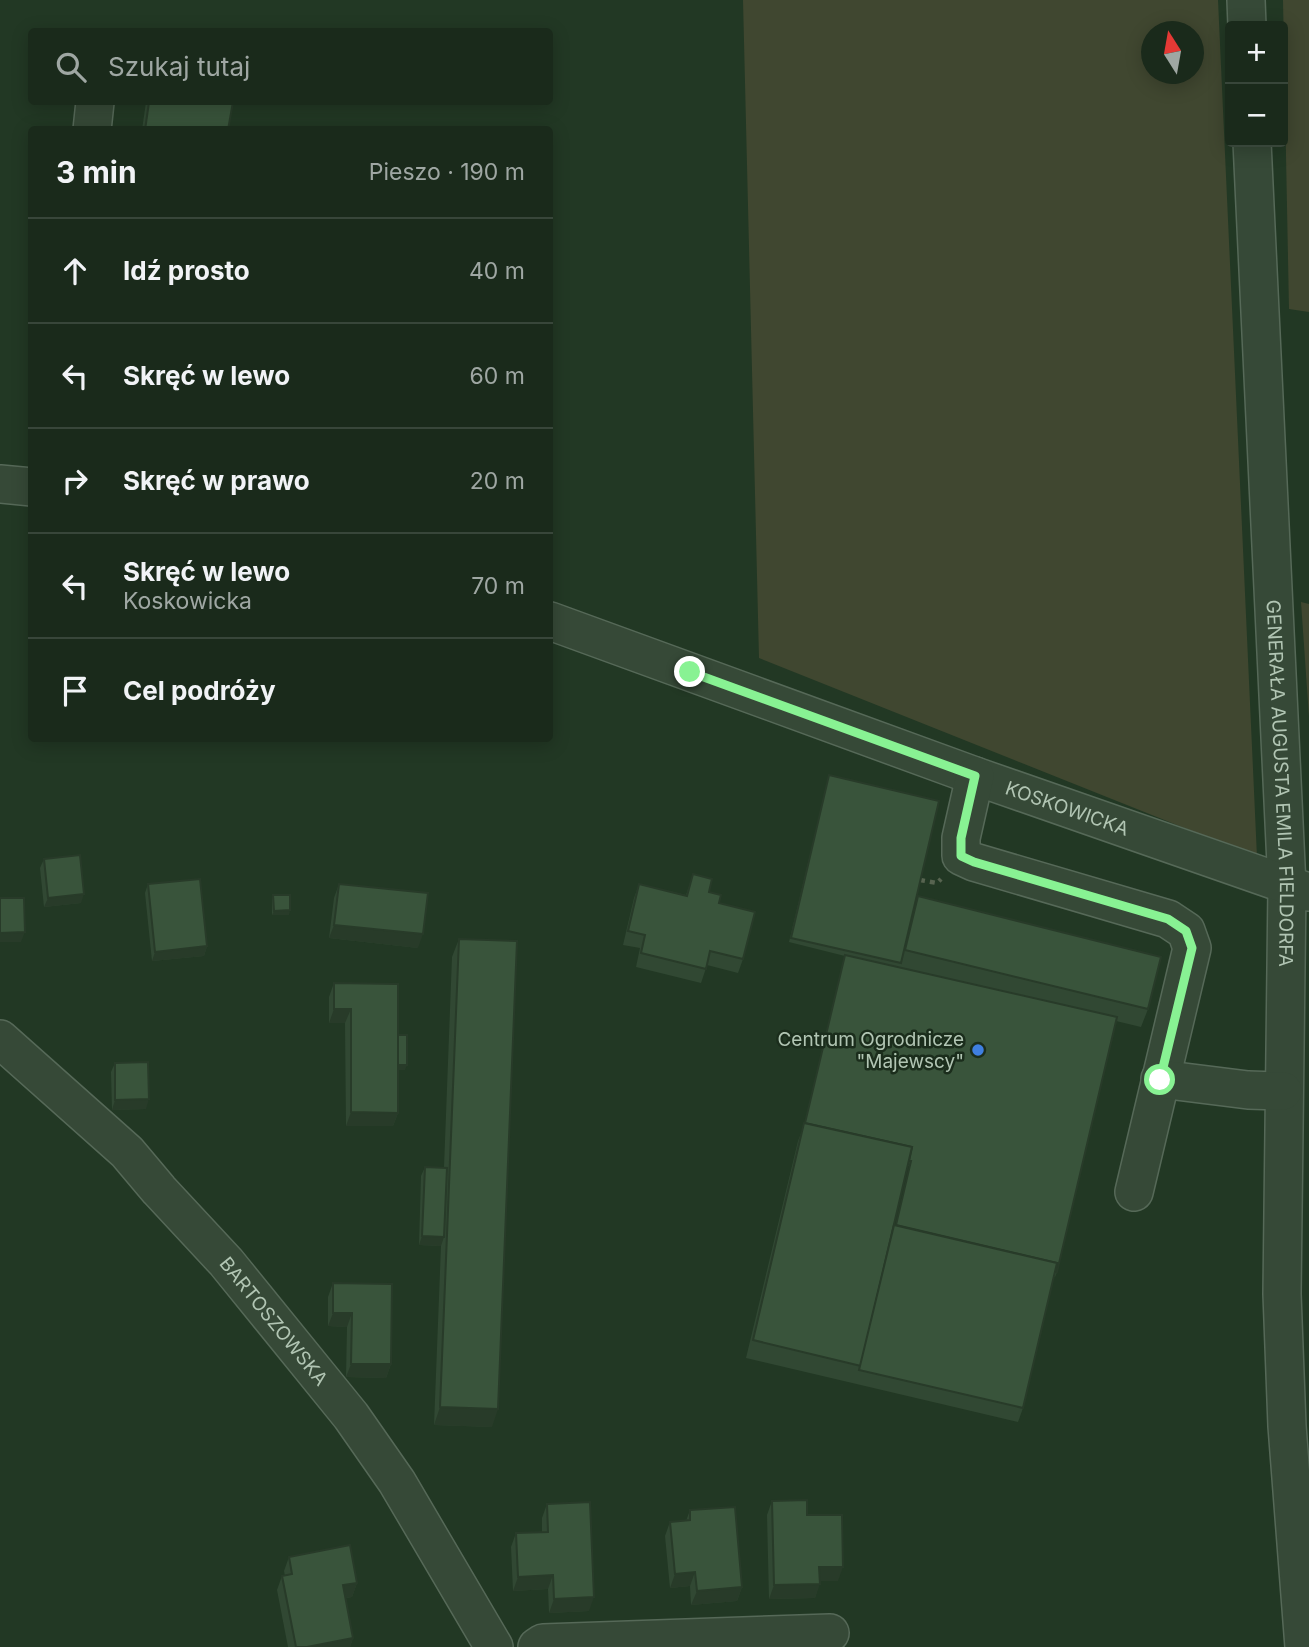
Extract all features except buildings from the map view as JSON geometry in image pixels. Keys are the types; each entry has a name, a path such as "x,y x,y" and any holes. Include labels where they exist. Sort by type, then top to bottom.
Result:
{"street":[{"path":"1246,0 1247,21"},
{"path":"92,126 95,105"},
{"name":"GENERAŁA AUGUSTA EMILA FIELDORFA","path":"1252,147 1298,889 1283,1091 1282,1294 1287,1426 1304,1647"},
{"path":"0,484 28,487"},
{"name":"KOSKOWICKA","path":"553,622 975,776 1298,889"},
{"path":"975,776 961,838 961,856 1168,919 1186,931 1192,948 1133,1192"},
{"name":"BARTOSZOWSKA","path":"0,1039 127,1152 159,1191 226,1262 351,1416 397,1482 494,1647"},
{"path":"1160,1080 1248,1090 1283,1091"},
{"path":"537,1647 543,1643 830,1633"}],"green space":[{"path":"743,0 1218,0 1257,857 759,658"},
{"path":"1283,0 1309,0 1309,312 1289,309 1286,147 1288,147 1288,21 1283,21"},
{"path":"1301,602 1309,604 1309,717"}],"place":[{"name":"Centrum Ogrodnicze \"Majewscy\"","path":"978,1050"}],"route":[{"path":"690,672 975,776 961,838 961,856 1168,919 1186,931 1192,948 1160,1080"}]}
